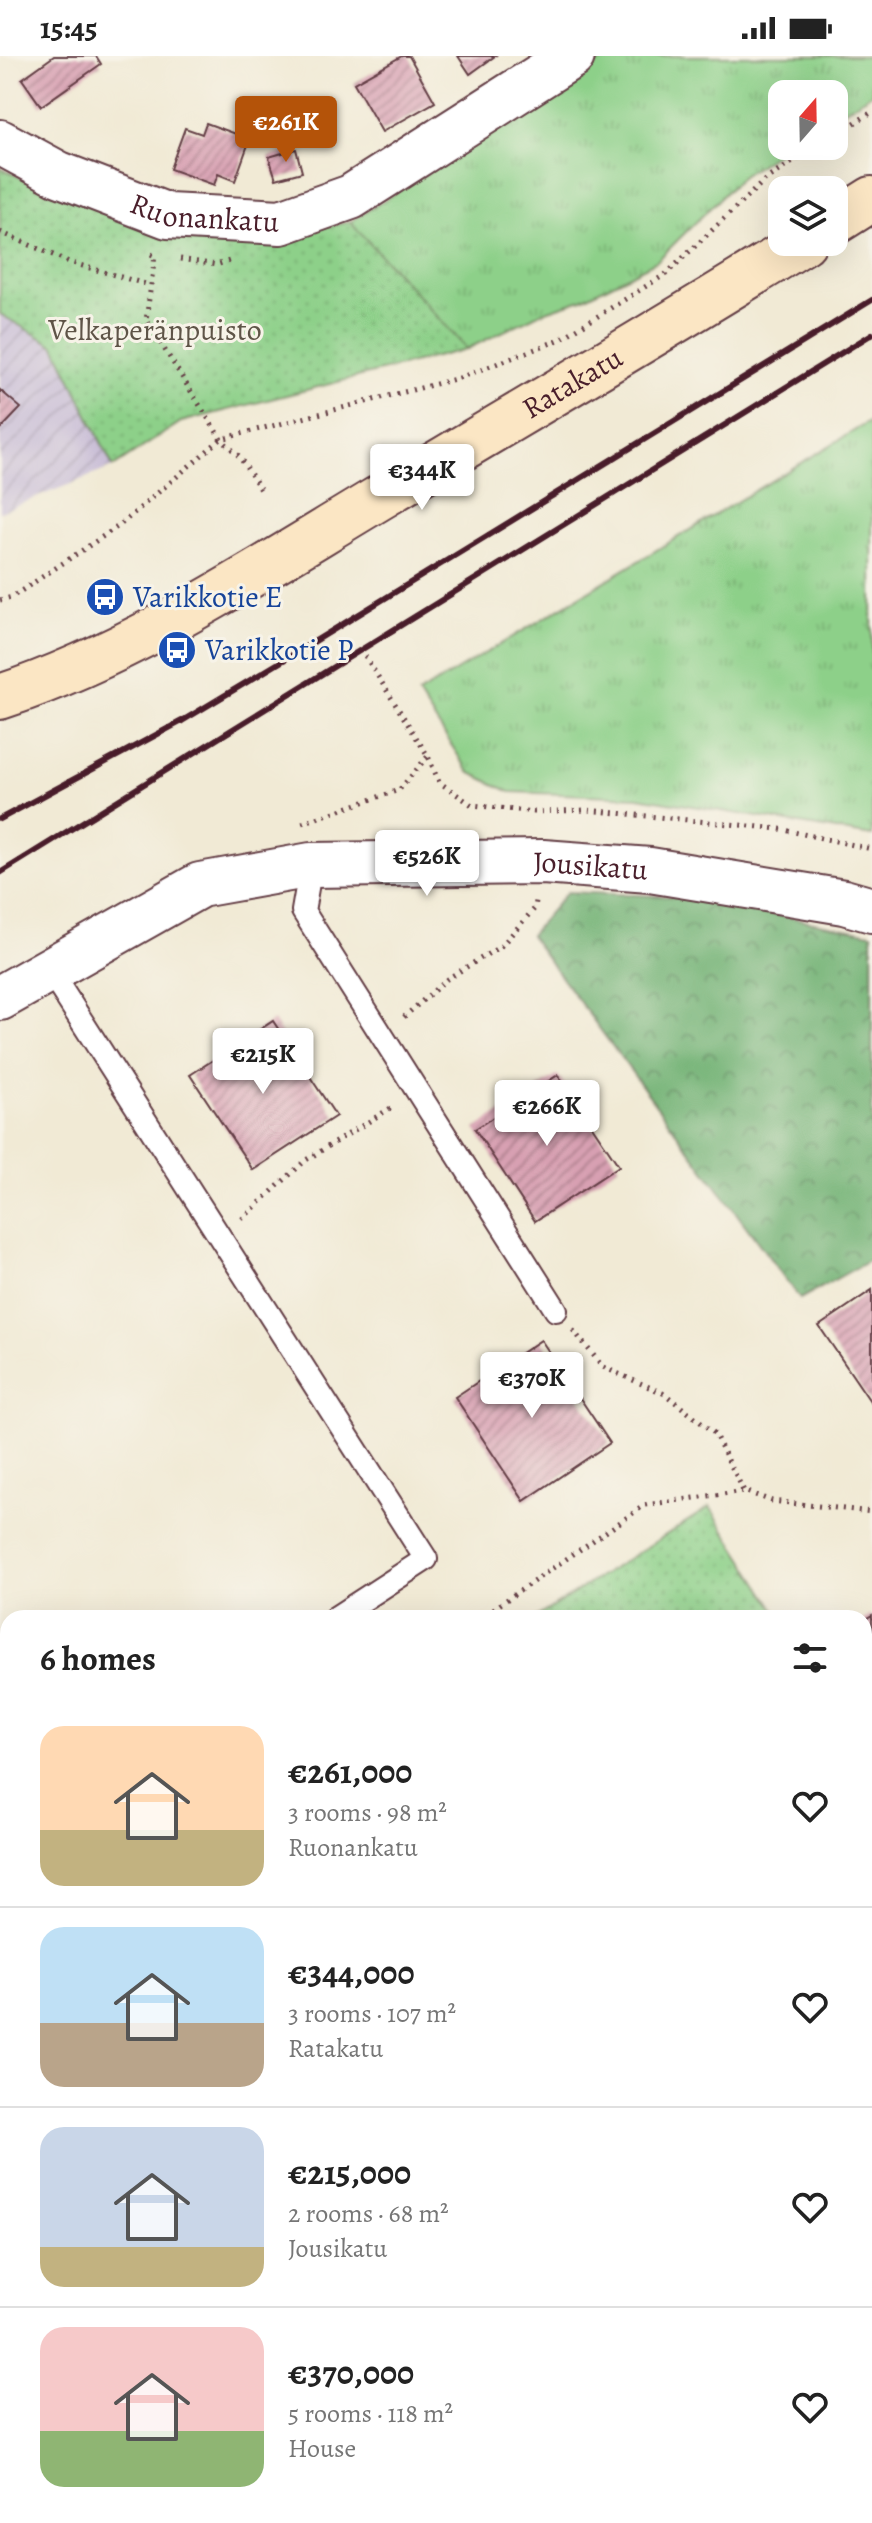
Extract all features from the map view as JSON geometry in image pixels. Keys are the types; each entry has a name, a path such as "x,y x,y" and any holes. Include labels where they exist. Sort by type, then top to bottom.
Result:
{"main road":[{"path":"848,214 872,199"},
{"name":"Ratakatu","path":"0,697 32,687 135,641 224,591 782,256"}],"street":[{"name":"Ruonankatu","path":"0,142 59,174 168,216 281,222 351,197 572,56"},
{"name":"Jousikatu","path":"0,998 200,885 311,865 543,862 650,870 844,902 872,910"}],"lane":[{"path":"311,865 303,911 556,1310"},
{"path":"49,970 426,1559 347,1610"}],"path":[{"path":"848,127 872,112"},
{"path":"0,600 12,597 120,525 221,439 459,378 559,340 666,274 766,179 796,160"},
{"path":"0,232 69,262 149,285"},
{"path":"142,251 155,256 146,320 221,439 239,456 263,493"},
{"path":"365,656 428,756 439,782 472,805 534,812 586,810 780,829 872,849"},
{"path":"388,1046 403,1018 447,979 501,946 535,908 543,862 534,812"},
{"path":"222,1240 306,1160 417,1092"},
{"path":"556,1310 603,1367 665,1394 714,1433 744,1491"},
{"path":"492,1610 645,1505 744,1491 772,1501 872,1512"}],"shaded area":[{"path":"0,314 55,346 113,467 0,512"}],"green space":[{"path":"610,56 872,56 872,93 848,108 848,80 768,80 768,159 742,176 657,261 582,299 543,312 467,349 350,222"},
{"name":"Velkaperänpuisto","path":"0,167 48,192 261,239 350,222 467,349 181,422 113,467 55,346 0,314"},
{"path":"872,420 872,836 638,797 510,792 469,772 418,694"},
{"path":"567,892 684,897 872,933 872,1259 800,1299 530,935"},
{"path":"710,1507 776,1610 548,1610"}],"building":[{"path":"54,56 96,56 101,64 41,106 22,79"},
{"path":"402,56 409,56 435,102 382,132 354,83"},
{"path":"458,56 495,56 470,74"},
{"path":"206,123 250,139 235,181 218,174 214,185 170,169 185,128 202,134"},
{"path":"296,149 302,172 276,179 269,157"},
{"path":"0,390 21,408 0,430"},
{"path":"273,1021 336,1116 253,1170 190,1075"},
{"path":"558,1075 619,1166 535,1221 475,1129"},
{"path":"872,1290 872,1404 819,1326"},
{"path":"541,1340 610,1443 524,1501 455,1397"}],"railway":[{"path":"0,819 182,721 872,300"},
{"path":"0,873 872,334"}],"place":[{"name":"Varikkotie E","path":"105,597"},
{"name":"Varikkotie P","path":"177,650"}]}
